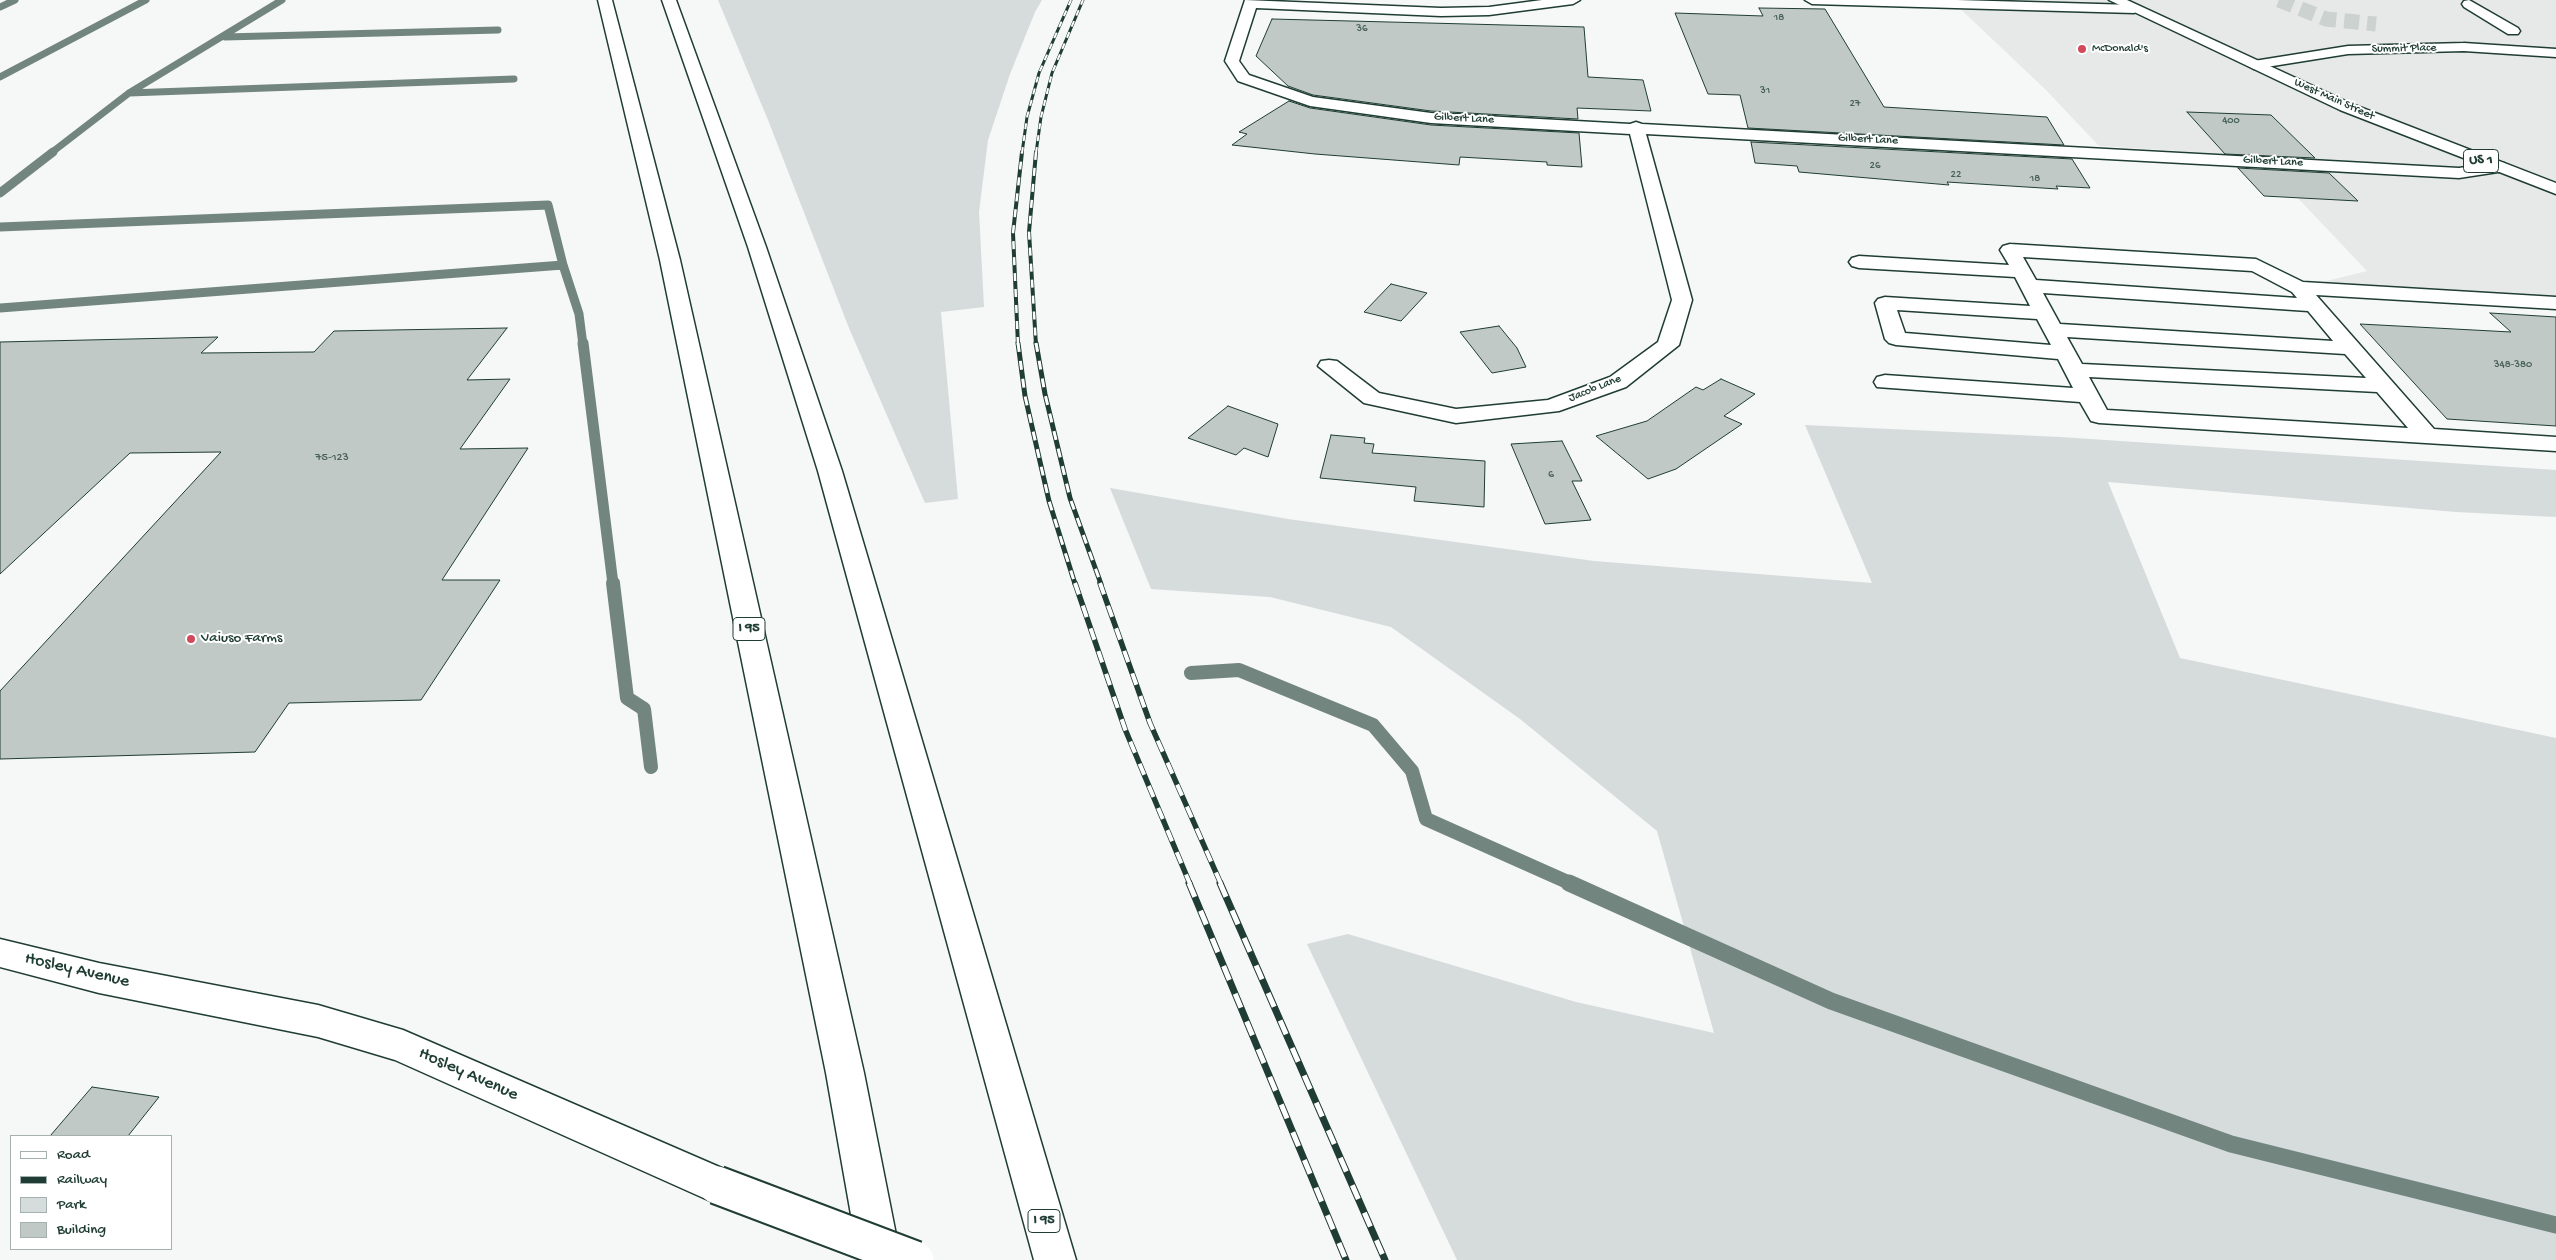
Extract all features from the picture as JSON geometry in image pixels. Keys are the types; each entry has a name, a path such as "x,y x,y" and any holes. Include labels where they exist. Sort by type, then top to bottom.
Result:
{"main road":[{"name":"I 95","path":"605,0 672,270 845,1073 880,1260"},
{"name":"I 95","path":"669,0 757,248 830,471 1056,1260"},
{"path":"1251,2 1441,12 1489,12 1573,0"},
{"path":"1812,0 2134,9"},
{"name":"West Main Street","path":"2116,0 2355,110 2556,188"},
{"name":"Gilbert Lane","path":"1251,2 1232,61 1243,78 1310,100 1431,118 1636,127 2459,173 2498,167"},
{"path":"2469,4 2513,31 2540,51"},
{"path":"2513,31 2530,33"},
{"name":"Summit Place","path":"2254,65 2348,50 2464,47 2556,53"},
{"name":"Jacob Lane","path":"1329,366 1372,398 1456,416 1551,406 1618,382 1668,346 1682,300 1636,127"},
{"path":"2427,436 2299,288 2256,265 2010,250 2099,416 2556,444"},
{"path":"1859,262 2314,305"},
{"path":"2299,288 2556,303"},
{"path":"2351,348 2049,322 1885,303 1896,339 2070,361 2384,386"},
{"path":"1885,382 2088,396"},
{"name":"Hosley Avenue","path":"0,953 99,978 318,1021 403,1046 717,1185 915,1260"}],"shaded area":[{"path":"1951,0 2556,0 2556,303 2299,288 2367,271 2258,156 2099,146 2046,90"}],"green space":[{"path":"718,0 1042,0 1035,12 1010,74 988,140 979,212 984,307 941,312 958,499 925,503 849,328 768,120"},
{"path":"1805,425 2060,437 2556,470 2556,517 2456,512 2108,482 2180,658 2556,738 2556,1260 1457,1260 1307,944 1348,934 1576,1002 1714,1033 1657,831 1520,719 1391,627 1270,597 1151,589 1110,488 1288,519 1594,561 1872,583"}],"building":[{"path":"1759,8 1825,9 1884,107 2047,117 2064,145 1748,128 1740,95 1708,94 1675,13 1763,16"},
{"path":"1272,19 1584,27 1588,77 1643,80 1651,111 1577,108 1578,119 1431,111 1313,95 1288,86 1256,56"},
{"path":"1289,101 1310,108 1431,125 1579,133 1582,167 1547,165 1547,162 1460,157 1459,165 1315,154 1232,145 1247,134 1239,132"},
{"path":"2187,112 2271,115 2315,158 2225,154"},
{"path":"1751,142 2072,159 2090,188 2056,186 2058,189 1947,182 1949,185 1799,172 1797,166 1755,163"},
{"path":"2238,168 2329,173 2358,201 2264,196"},
{"path":"1391,284 1427,293 1401,321 1364,312"},
{"path":"2490,313 2556,317 2556,426 2447,419 2360,324 2511,332"},
{"path":"1499,326 1517,348 1526,367 1492,373 1460,332"},
{"path":"507,328 467,380 510,379 460,449 528,448 442,580 500,580 421,700 289,703 255,752 0,759 0,691 221,452 130,453 0,574 0,342 218,337 201,353 314,352 334,331"},
{"path":"1721,379 1755,394 1724,416 1742,424 1676,469 1648,479 1596,436 1647,421 1696,387 1703,390"},
{"path":"1228,406 1278,424 1268,457 1244,448 1236,455 1188,438"},
{"path":"1331,435 1365,438 1364,443 1374,444 1372,453 1485,461 1484,507 1414,501 1416,487 1320,478"},
{"path":"1562,441 1582,481 1572,481 1591,520 1545,524 1511,444"},
{"path":"92,1087 159,1097 129,1135 51,1135"}],"waterway":[{"path":"0,7 15,0"},
{"path":"0,77 146,0"},
{"path":"129,93 282,0"},
{"path":"225,37 498,30"},
{"path":"129,93 514,79"},
{"path":"51,153 129,93"},
{"path":"0,193 53,152"},
{"path":"0,227 548,205 563,265"},
{"path":"0,308 563,265"},
{"path":"563,265 579,314 583,345"},
{"path":"583,343 613,584"},
{"path":"613,583 627,698 644,709 651,767"},
{"path":"1191,673 1239,670 1373,725 1412,771 1426,819 1572,884"},
{"path":"1569,883 1831,1001 2231,1144 2556,1225"}],"tunnel":[{"path":"2279,0 2326,19 2376,24"}],"railway":[{"path":"1022,153 1027,117 1039,73 1071,0"},
{"path":"1036,153 1041,117 1052,73 1083,0"},
{"path":"1018,345 1013,233 1022,152"},
{"path":"1036,152 1029,232 1036,345"},
{"path":"1018,343 1025,396 1049,501 1075,584"},
{"path":"1036,343 1045,394 1070,498 1101,584"},
{"path":"1075,583 1125,729 1190,884"},
{"path":"1100,583 1150,723 1221,884"},
{"path":"1189,883 1346,1260"},
{"path":"1220,883 1385,1260"}],"place":[{"name":"McDonald's","path":"2082,49"},
{"name":"Vaiuso Farms","path":"191,639"}]}
